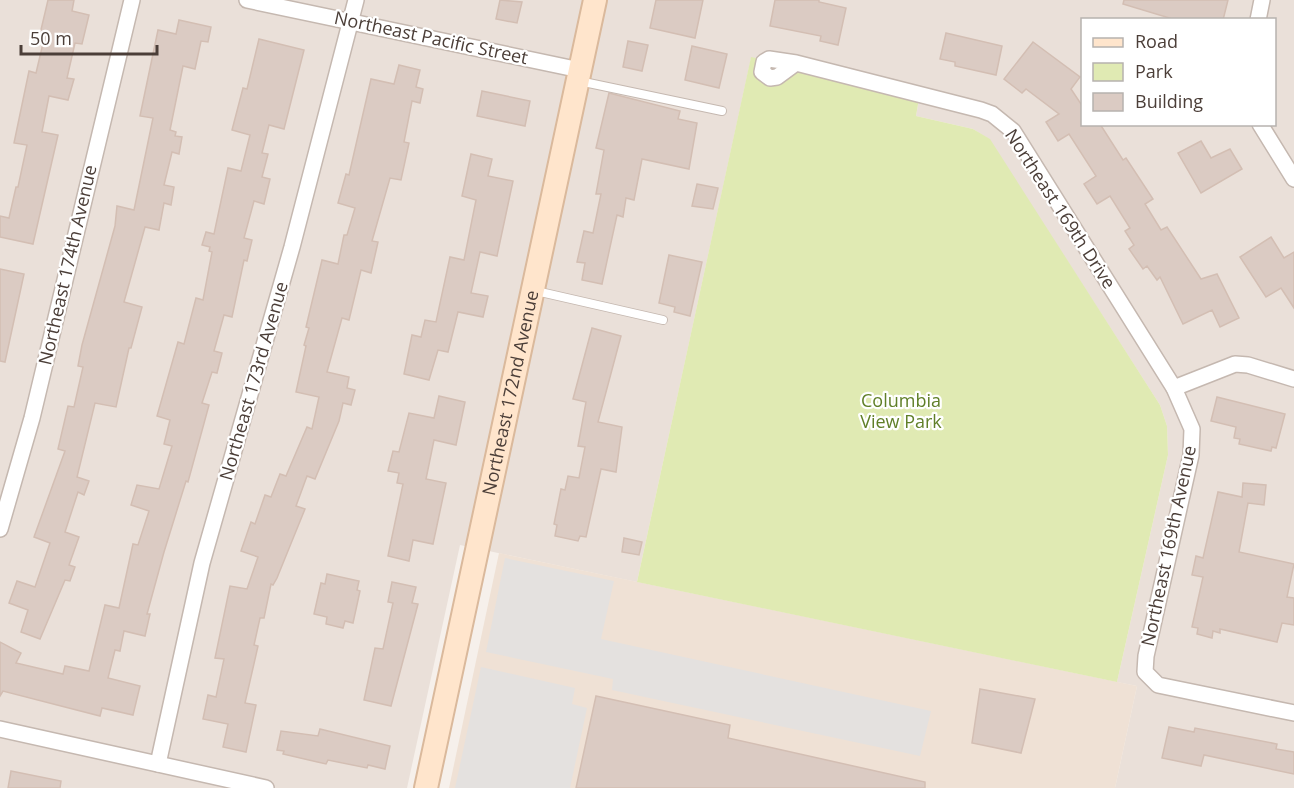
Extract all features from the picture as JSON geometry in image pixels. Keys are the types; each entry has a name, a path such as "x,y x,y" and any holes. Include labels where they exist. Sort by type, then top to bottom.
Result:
{"street":[{"name":"Northeast 174th Avenue","path":"0,529 32,418 132,0"},
{"name":"Northeast Pacific Street","path":"247,0 579,75"},
{"name":"Northeast 173rd Avenue","path":"158,765 202,563 292,247 356,0"},
{"name":"Northeast 172nd Avenue","path":"426,788 596,0"},
{"path":"1258,18 1262,0"},
{"name":"Northeast 169th Drive","path":"796,63 981,110 1003,122 1013,131 1174,388"},
{"path":"1261,126 1294,179"},
{"path":"1174,388 1235,364 1248,365 1294,379"},
{"name":"Northeast 169th Avenue","path":"1174,388 1188,417 1193,442 1146,656 1145,672 1158,685 1294,713"},
{"path":"0,729 266,788"}],"lane":[{"path":"579,75 722,111"},
{"path":"533,290 663,320"}],"shaded area":[{"path":"0,0 1294,0 1294,788 1115,788 1137,686 1117,682 1168,455 1167,426 1160,405 989,139 973,129 916,116 920,94 751,58 637,582 460,545 407,788 0,788"},
{"path":"499,553 1137,686 1115,788 449,788"},
{"path":"505,558 614,581 601,639 931,711 920,756 612,690 613,679 486,652"},
{"path":"481,667 575,688 572,704 587,708 570,788 455,788"}],"green space":[{"name":"Columbia View Park","path":"751,57 920,93 916,116 973,129 990,139 1160,405 1167,426 1168,455 1117,682 637,582"}],"building":[{"path":"48,0 74,0 72,11 89,15 82,44 75,43 67,78 74,79 68,100 49,96 42,132 58,135 33,244 0,237 0,216 9,218 16,187 18,187 27,145 14,143 29,71 36,73 45,35 40,34"},
{"path":"500,0 522,2 517,23 496,19"},
{"path":"656,0 703,0 695,38 650,28"},
{"path":"775,0 819,0 819,2 846,8 838,45 820,41 821,36 770,26"},
{"path":"1124,0 1228,0 1224,18 1169,18 1123,4"},
{"path":"179,20 211,27 208,42 201,41 195,69 183,66 170,130 176,132 175,136 182,137 179,154 172,152 164,185 174,187 171,205 164,203 159,230 145,227 124,302 142,307 131,348 129,348 116,407 95,403 77,477 89,481 84,495 78,492 65,532 79,537 69,565 75,567 70,581 65,580 40,639 21,632 28,610 9,603 17,581 35,587 50,543 34,537 65,451 58,449 68,406 74,407 83,367 78,366 82,345 115,226 117,206 134,210 153,118 140,116 158,30 176,34"},
{"path":"946,33 1002,46 996,75 955,66 955,62 940,59"},
{"path":"259,39 304,50 284,129 269,125 262,153 268,154 262,177 270,179 264,204 254,201 244,238 252,240 247,261 244,260 232,317 224,315 214,351 222,353 217,373 212,372 202,403 209,405 188,482 186,481 164,552 147,614 150,614 145,636 124,631 120,651 115,650 108,678 140,686 133,715 102,708 100,716 3,691 0,696 0,642 21,653 16,663 63,674 65,666 89,671 105,605 119,608 133,544 138,545 149,511 131,505 137,485 159,489 172,446 164,444 170,420 157,416 178,342 184,344 196,298 203,300 212,252 209,251 210,247 202,245 206,232 214,234 228,168 241,171 250,135 232,130 243,88 247,89"},
{"path":"628,41 648,45 642,71 623,67"},
{"path":"1033,42 1080,77 1071,89 1081,104 1081,126 1101,126 1123,160 1126,158 1153,199 1145,204 1161,230 1167,227 1201,279 1217,274 1239,318 1220,327 1212,310 1183,324 1160,277 1157,280 1147,266 1143,269 1129,249 1134,245 1125,231 1130,228 1110,196 1097,204 1084,184 1096,176 1069,134 1058,141 1046,122 1059,114 1026,89 1022,93 1004,79"},
{"path":"692,46 727,54 719,88 685,80"},
{"path":"399,65 420,70 416,87 423,89 420,103 412,101 404,142 409,143 401,180 390,178 372,241 378,242 371,273 361,270 349,320 342,318 327,372 349,377 347,388 355,390 351,405 343,403 339,421 315,479 307,476 296,506 305,509 277,578 273,585 271,584 264,618 260,618 254,645 258,646 245,703 256,705 246,752 223,747 228,724 203,719 208,695 216,697 224,659 215,658 230,586 247,589 258,557 241,551 251,522 255,524 265,495 271,497 280,474 286,476 307,427 312,429 319,397 296,392 309,328 306,327 322,260 338,264 344,235 347,235 355,208 338,203 346,174 349,175 371,79 394,84"},
{"path":"482,91 530,101 525,126 477,116"},
{"path":"609,93 680,111 678,119 697,123 689,169 642,159 634,200 626,198 623,217 617,215 602,284 582,280 585,263 577,262 584,231 593,233 601,194 596,194 604,150 596,148"},
{"path":"1201,141 1211,158 1230,149 1242,169 1201,193 1178,153"},
{"path":"471,154 492,159 488,176 513,181 497,256 480,252 471,293 488,296 483,317 458,312 448,352 438,350 429,380 404,374 412,335 421,337 425,320 436,322 450,257 464,260 476,200 462,196"},
{"path":"697,184 718,188 713,209 692,206"},
{"path":"1271,237 1284,258 1294,252 1294,308 1281,288 1266,297 1240,257"},
{"path":"669,255 702,262 690,316 674,312 675,307 659,303"},
{"path":"0,269 24,274 5,362 0,361"},
{"path":"592,328 621,336 598,422 622,427 616,472 601,469 586,537 580,536 578,541 555,536 557,525 554,524 561,489 565,490 568,476 579,478 585,447 578,446 586,402 573,399"},
{"path":"439,396 465,402 456,445 434,440 426,479 446,483 433,544 413,540 409,561 388,556 403,484 397,483 399,473 388,471 393,451 399,452 409,413 434,418"},
{"path":"1217,397 1285,414 1276,448 1272,447 1271,451 1239,444 1240,439 1234,438 1236,427 1211,421"},
{"path":"1243,483 1266,485 1264,505 1248,503 1239,552 1294,564 1287,597 1294,598 1294,625 1282,623 1277,642 1220,629 1220,633 1213,631 1212,638 1197,634 1198,628 1192,627 1203,577 1192,575 1196,556 1203,558 1218,492 1242,497"},
{"path":"624,538 642,542 639,555 622,552"},
{"path":"327,574 359,581 357,590 360,591 353,623 345,621 343,628 326,624 327,617 314,614 321,583 325,584"},
{"path":"392,582 416,587 412,603 418,604 391,706 364,700 375,648 383,649 393,603 388,602"},
{"path":"980,689 1035,699 1021,753 972,743"},
{"path":"596,696 730,725 728,738 925,782 925,788 576,788"},
{"path":"1169,727 1194,732 1195,728 1277,744 1276,749 1294,752 1294,774 1204,755 1201,766 1162,758"},
{"path":"320,729 390,746 385,769 368,765 367,768 328,760 326,764 283,754 284,751 277,750 281,731 318,736"},
{"path":"11,771 61,781 60,788 8,788"}]}
